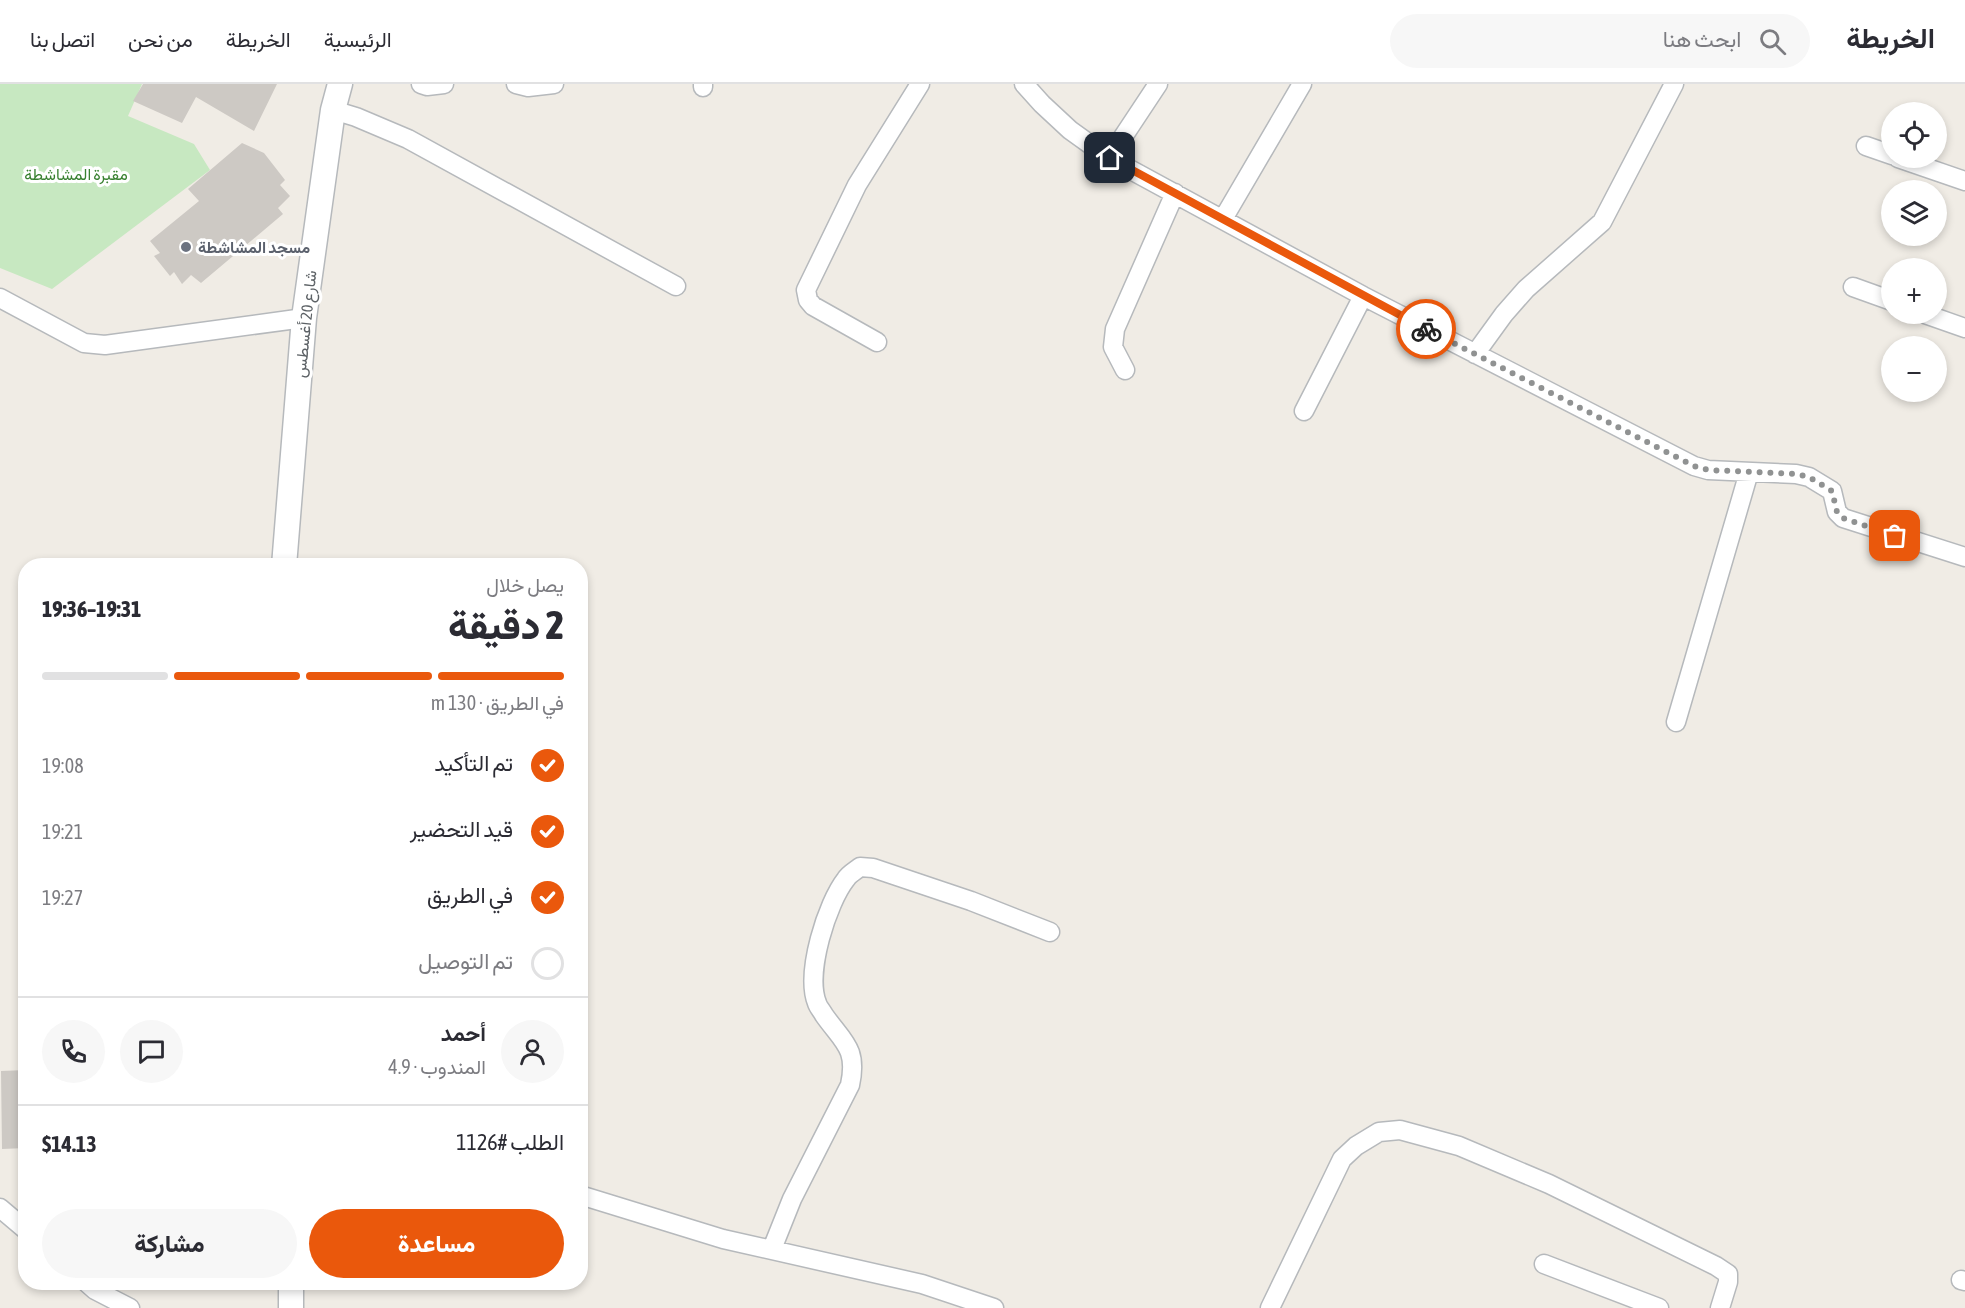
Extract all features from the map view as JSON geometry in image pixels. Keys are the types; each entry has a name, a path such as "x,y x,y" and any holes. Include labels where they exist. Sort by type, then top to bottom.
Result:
{"street":[{"name":"شارع 20 أغسطس","path":"285,558 304,318 333,110 340,84"},
{"path":"422,84 427,86 444,84"},
{"path":"516,84 528,87 554,84"},
{"path":"878,342 813,306 808,300 806,290 857,185 920,84"},
{"path":"1024,84 1070,130 1110,158 1363,296 1694,466 1708,470 1796,474 1809,477 1832,491 1837,512 1843,518 1877,531 1965,557"},
{"path":"1110,158 1158,84"},
{"path":"1223,219 1302,84"},
{"path":"1475,354 1504,314 1526,290 1602,222 1674,84"},
{"path":"333,110 408,139 676,286"},
{"path":"1866,146 1881,151"},
{"path":"1927,168 1965,181"},
{"path":"1125,370 1113,347 1115,329 1175,193"},
{"path":"1853,287 1881,297"},
{"path":"1304,411 1363,296"},
{"path":"0,298 84,343 105,345 304,318"},
{"path":"1947,322 1965,328"},
{"path":"1676,722 1749,472"},
{"path":"772,1249 792,1199 850,1084 853,1071 853,1058 847,1043 817,1003 813,978 824,927 846,879 860,867 873,868 971,901 1050,932"},
{"path":"1270,1308 1342,1159 1356,1146 1379,1132 1400,1130 1459,1146 1550,1184 1716,1266 1728,1274 1728,1282 1719,1308"},
{"path":"588,1197 723,1239 922,1284 994,1308"},
{"path":"0,1208 18,1223"},
{"path":"1544,1264 1659,1308"},
{"path":"95,1290 130,1308"},
{"path":"291,1290 291,1308"}],"green space":[{"name":"مقبرة المشاشطة","path":"0,84 142,84 128,116 194,144 210,170 52,289 0,268"}],"building":[{"path":"143,84 277,84 254,131 196,97 182,123 133,101"},
{"path":"242,143 264,153 285,180 280,185 290,196 278,208 283,214 201,283 191,275 182,284 174,272 170,276 154,256 160,253 150,241 199,201 188,189"},
{"path":"18,1070 18,1148 2,1149 1,1071"}],"way so far":[{"path":"1426,329 1694,466 1708,470 1796,474 1809,477 1832,491 1840,516 1895,536"}],"place":[{"name":"مسجد المشاشطة","path":"186,247"}],"route":[{"path":"1110,158 1426,329"}]}
